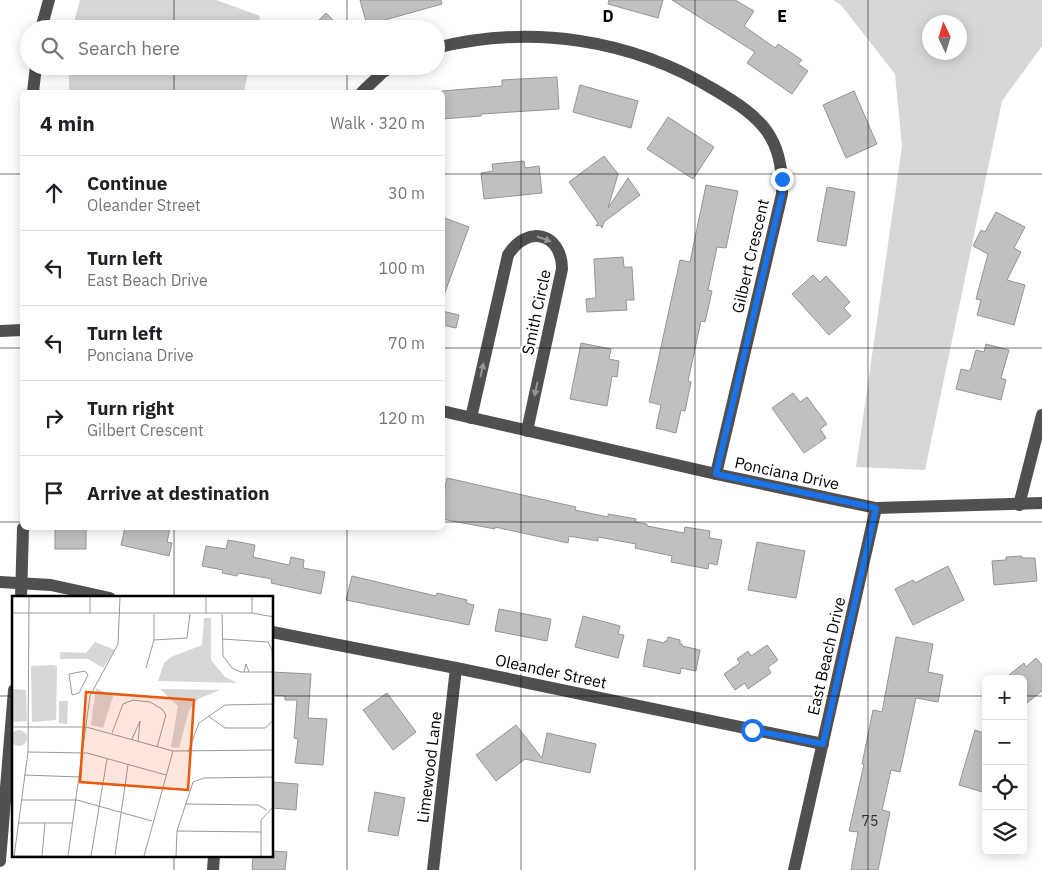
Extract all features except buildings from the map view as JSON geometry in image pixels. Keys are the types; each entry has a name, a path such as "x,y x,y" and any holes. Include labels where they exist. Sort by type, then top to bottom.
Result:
{"street":[{"path":"43,20 49,0"},
{"name":"Gilbert Crescent","path":"445,46 479,40 526,37 568,38 618,48 672,66 698,79 743,108 764,127 775,144 782,166 782,194 716,474"},
{"path":"33,90 35,75"},
{"path":"364,90 380,75"},
{"name":"Smith Circle","path":"471,418 508,254 520,240 532,236 541,236 550,240 558,248 562,258 562,269 527,431"},
{"path":"0,331 20,330"},
{"name":"Ponciana Drive","path":"445,412 716,474 876,508 1042,503"},
{"path":"1019,505 1042,415"},
{"name":"East Beach Drive","path":"794,870 876,508"},
{"path":"21,596 23,530"},
{"path":"0,582 51,585 101,596"},
{"name":"Oleander Street","path":"274,632 823,744"},
{"name":"Limewood Lane","path":"433,870 456,668"},
{"path":"0,861 2,817 12,711"}],"shaded area":[{"path":"80,0 216,0 260,16 259,20 74,20"},
{"path":"833,0 1042,0 1042,46 1002,101 925,470 856,467 902,146 895,74 841,5"},
{"path":"69,75 247,75 244,90 69,90"}],"route":[{"path":"752,730 823,744 876,508 716,474 782,194 782,179"}]}
